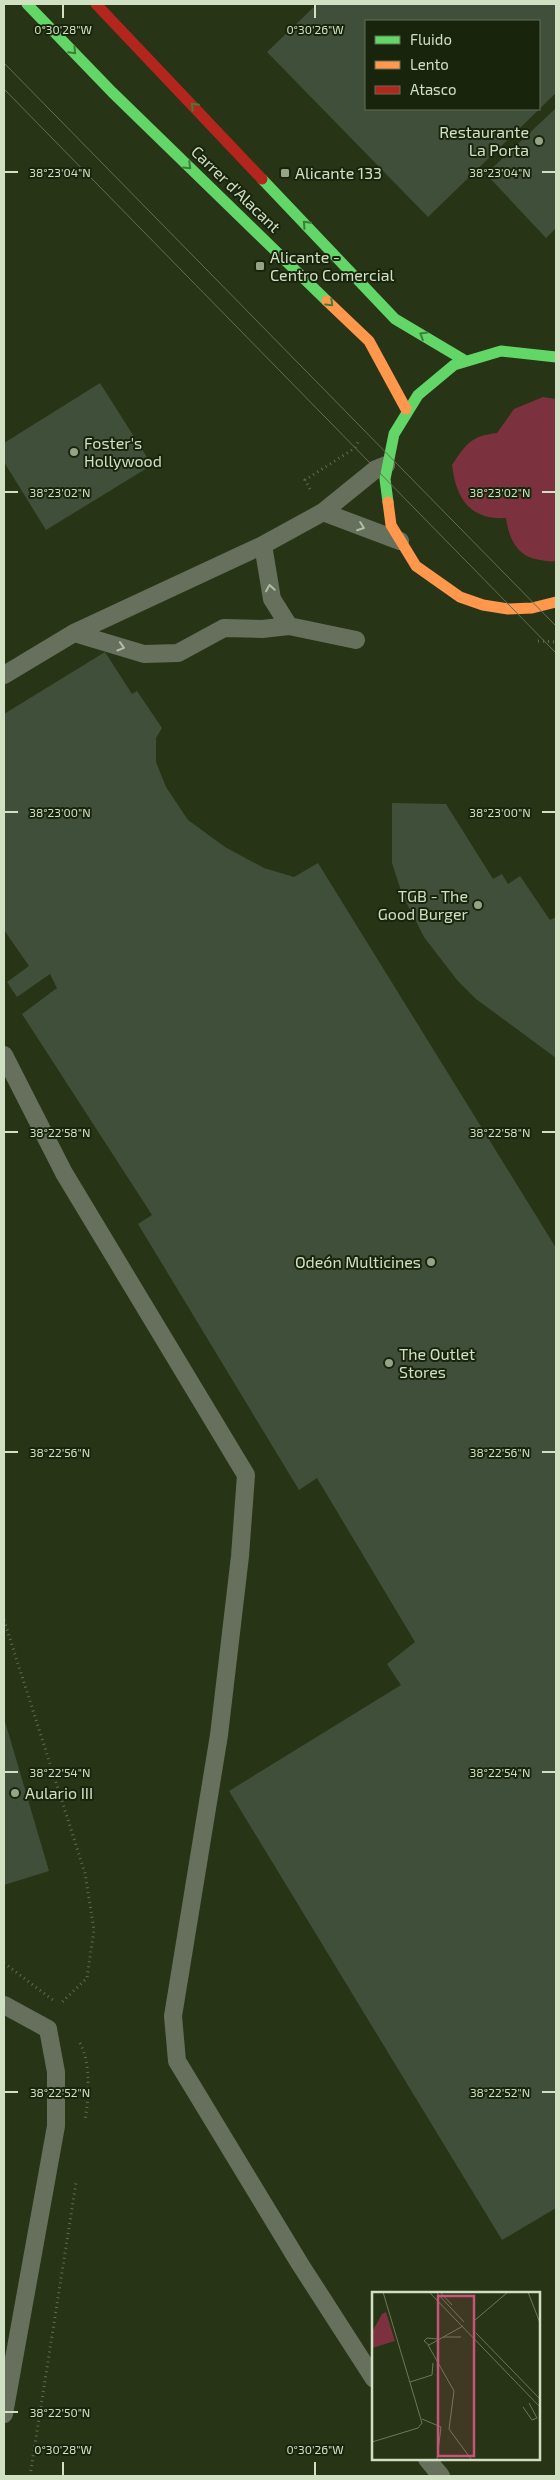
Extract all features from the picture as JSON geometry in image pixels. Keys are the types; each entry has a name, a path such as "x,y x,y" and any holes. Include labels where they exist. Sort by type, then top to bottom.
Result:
{"main road":[{"name":"Carrer d'Alacant","path":"27,4 112,92 369,341 406,409"},
{"name":"Carrer d'Alacant","path":"96,4 395,319 464,360"},
{"path":"556,357 514,350 491,352 464,360 428,383 406,409 390,440 386,465 387,503 400,541 414,562 429,577 448,591 486,606 511,609 545,606 556,602"}],"lane":[{"path":"4,675 74,633 263,545 322,512 376,469 386,465"},
{"path":"322,512 400,541"},
{"path":"263,545 272,599 289,626"},
{"path":"74,633 144,654 178,653 224,628 262,629 289,626 356,640"},
{"path":"4,1055 64,1173 246,1475 240,1556 219,1735 173,2016 176,2061 305,2272 372,2377"},
{"path":"4,2005 48,2030 56,2072 56,2126 4,2414"},
{"path":"428,2460 441,2476"}],"path":[{"path":"322,512 305,480 355,448 361,437"},
{"path":"536,641 556,642"},
{"path":"4,1620 85,1873 94,1930 87,1978 59,2005"}],"shaded area":[{"path":"543,397 556,399 556,561 544,561 525,555 512,540 506,518 493,518 483,515 467,505 457,487 452,465 470,442 481,436 497,433 514,409"}],"building":[{"path":"317,4 556,4 556,93 540,108 540,20 365,20 365,110 538,110 428,217 267,52"},
{"name":"Restaurante La Porta","path":"556,108 556,228 546,238 486,174"},
{"name":"Foster's Hollywood","path":"100,383 152,465 46,530 4,462 4,443"},
{"name":"The Outlet Stores","path":"105,652 132,694 137,691 162,728 156,738 156,762 166,787 188,820 225,847 264,868 294,877 318,863 556,1248 556,2208 502,2240 229,1791 401,1685 387,1664 415,1642 317,1478 299,1490 138,1224 152,1215 22,1014 57,988 50,974 17,997 7,982 29,966 4,930 4,714"},
{"path":"392,803 446,804 493,879 502,874 508,884 520,876 550,920 556,917 556,1058 476,999 457,980 424,937 402,894 392,863"},
{"name":"Aulario III","path":"4,1718 49,1871 4,1885"}],"tram line":[{"path":"4,63 556,626"},
{"path":"4,89 556,653"}],"traffic: fast":[{"path":"27,4 112,92 327,301"},
{"path":"262,179 395,319 464,360"},
{"path":"388,502 385,479 394,434 418,395 454,365 501,351 556,357"}],"traffic: slow":[{"path":"327,301 369,341 406,409"},
{"path":"388,502 391,525 416,566 460,597 483,605 508,609 532,608 556,602"}],"traffic: jam":[{"path":"96,4 262,179"}],"place":[{"name":"Restaurante La Porta","path":"539,141"},
{"name":"Alicante 133","path":"285,173"},
{"name":"Alicante - Centro Comercial","path":"260,266"},
{"name":"Foster's Hollywood","path":"74,452"},
{"name":"TGB - The Good Burger","path":"478,905"},
{"name":"Odeón Multicines","path":"431,1262"},
{"name":"The Outlet Stores","path":"389,1363"},
{"name":"Aulario III","path":"15,1793"}]}
